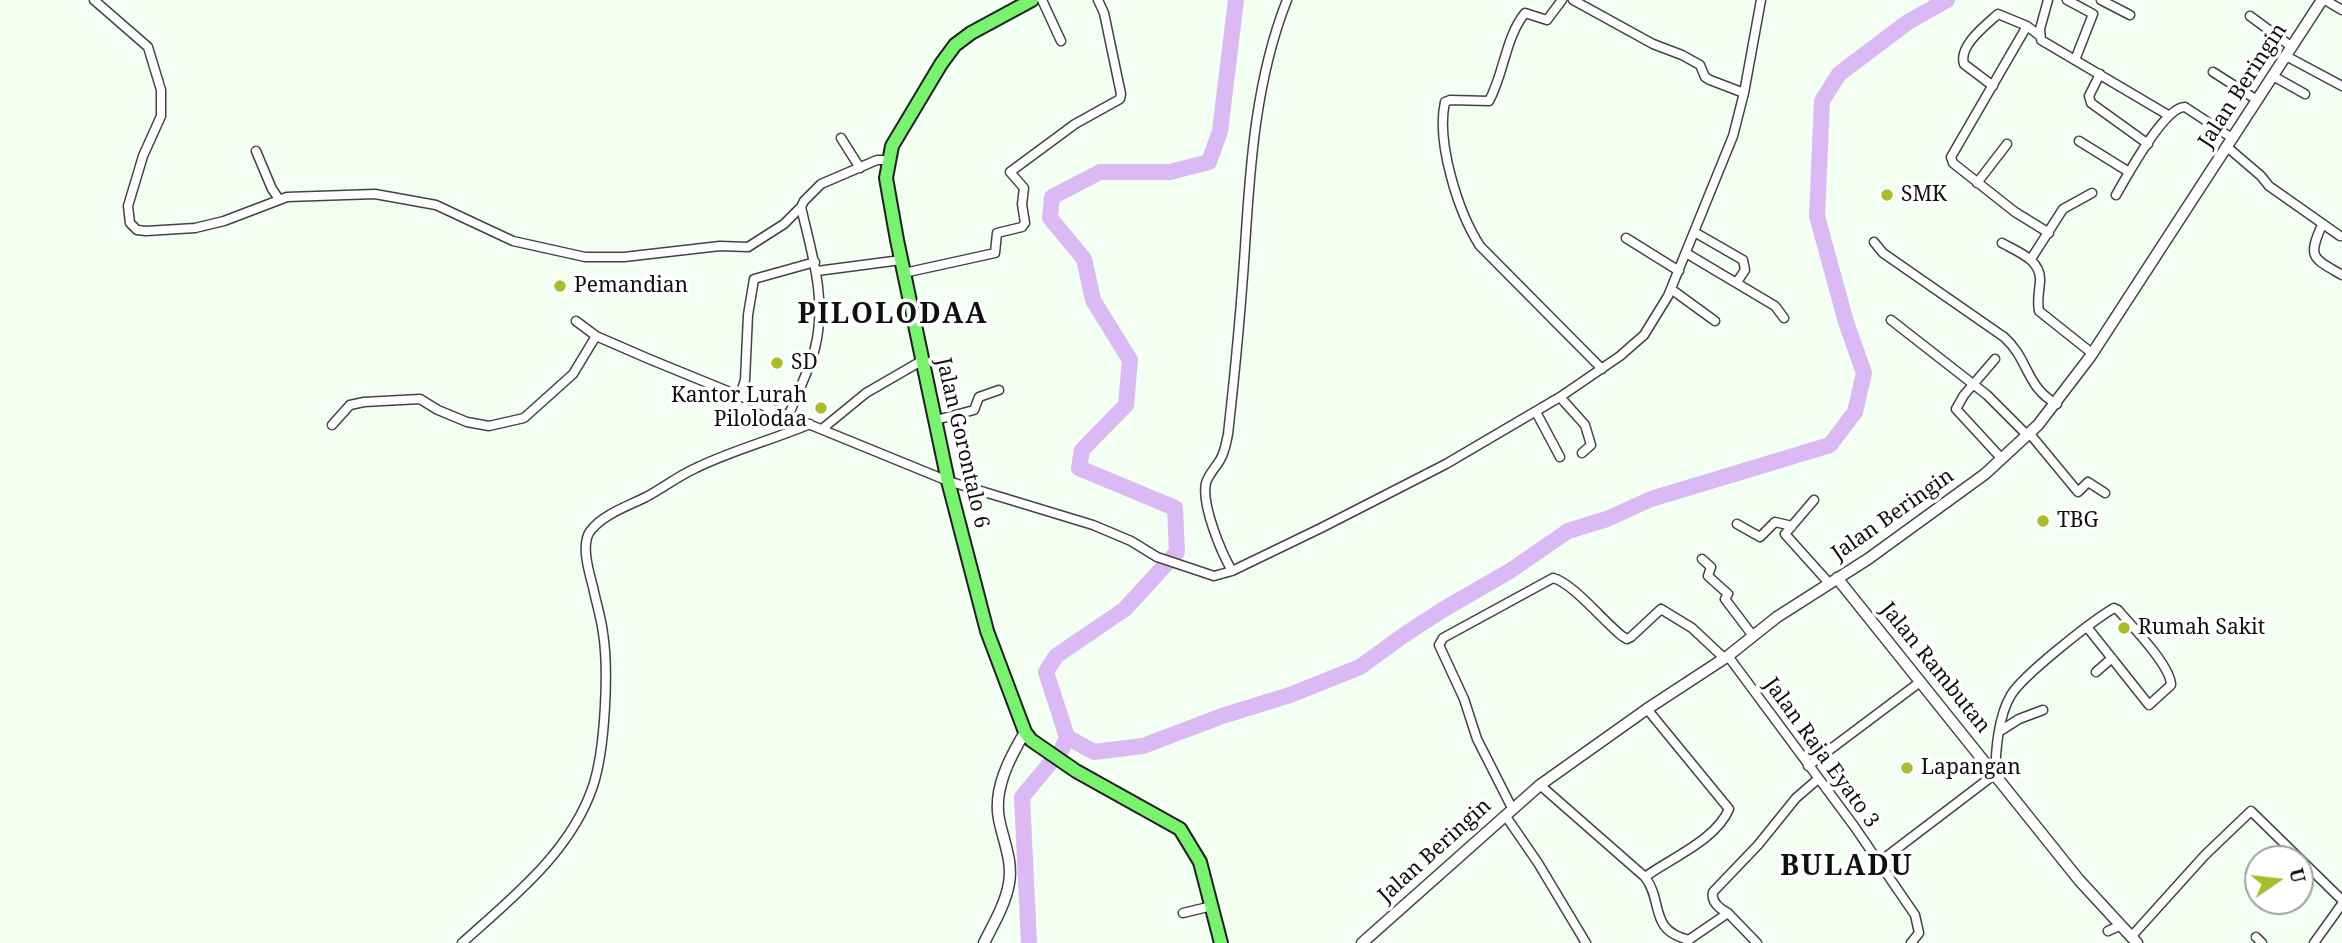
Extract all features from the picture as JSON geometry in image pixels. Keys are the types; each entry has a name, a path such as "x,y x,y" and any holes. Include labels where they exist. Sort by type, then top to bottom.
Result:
{"main road":[{"name":"Jalan Gorontalo 6","path":"1028,736 987,631 948,481 887,191 888,160 895,141 941,64 955,46 971,33 1032,0"},
{"path":"1028,736 1076,771 1180,829 1188,838 1200,862 1222,943"}],"street":[{"path":"94,0 148,47 161,90 161,116 143,156 128,206 133,227 146,231 195,228 224,221 279,199 305,195 375,194 424,202 453,212 513,241 585,257 720,246 748,247 784,224 821,184 877,160 888,160"},
{"path":"1042,0 1061,41"},
{"path":"904,273 995,253 997,233 1022,227 1025,223 1022,204 1024,188 1010,172 1075,124 1120,99 1104,13 1098,0"},
{"path":"1232,571 1209,512 1205,495 1206,483 1222,457 1228,434 1248,197 1261,91 1276,27 1287,0"},
{"path":"1562,0 1547,20 1529,14 1522,16 1489,101 1444,102 1444,134 1450,176 1471,231 1480,246 1602,369"},
{"path":"1573,0 1653,44 1700,65 1705,77 1710,80 1744,93"},
{"path":"576,321 596,336 948,481 1093,525 1131,541 1157,557 1208,576 1232,571 1446,464 1560,397 1602,369 1644,335 1671,289 1696,233 1733,136 1744,93 1761,0"},
{"path":"2039,36 2048,0"},
{"path":"2067,0 2093,14"},
{"path":"2075,60 2101,0 2130,15"},
{"path":"2324,0 2342,9"},
{"name":"Jalan Beringin","path":"1362,943 1374,938 1540,785 1868,559 2002,459 2029,435 2057,404 2093,354 2324,0"},
{"path":"1993,86 1964,64 1962,59 1966,50 1998,14 2027,26 2047,44 2168,116"},
{"path":"2250,16 2289,52 2342,86"},
{"path":"2027,26 1951,155 1953,163 1977,183 2015,212 2049,233"},
{"path":"2213,72 2257,100"},
{"path":"2100,74 2089,96 2091,103 2148,144"},
{"path":"2273,75 2305,94"},
{"path":"2116,195 2168,116 2176,108 2185,107 2229,142 2269,187 2340,236"},
{"path":"841,138 860,168"},
{"path":"2079,141 2129,172"},
{"path":"1977,183 2007,144"},
{"path":"256,151 279,199"},
{"path":"2031,259 2063,209 2092,193"},
{"path":"789,415 815,349 820,298 816,266 801,207"},
{"path":"2322,225 2314,242 2315,255 2321,263 2342,275"},
{"path":"1696,233 1743,260 1745,270 1737,282"},
{"path":"1626,238 1679,271"},
{"path":"1874,242 1883,253 1984,321 2009,342 2025,362 2038,391 2057,404"},
{"path":"2002,243 2031,259 2040,277 2039,311 2093,354"},
{"path":"1686,253 1775,306 1784,318"},
{"path":"740,396 745,380 748,315 754,279 816,266 901,260"},
{"path":"1671,289 1715,321"},
{"path":"1891,320 1974,384 2029,435 2078,492 2088,482 2105,493"},
{"path":"332,425 350,405 405,399 420,399 467,422 489,426 524,418 573,374 596,336"},
{"path":"1994,359 1956,409 2002,459"},
{"path":"821,429 866,393 923,360"},
{"path":"936,420 974,410 979,397 999,390"},
{"path":"1560,397 1588,430 1591,445 1583,453"},
{"path":"1536,412 1560,457"},
{"path":"462,943 551,859 567,837 593,787 603,726 605,662 603,631 588,563 587,538 592,529 606,518 695,468 810,424"},
{"path":"1814,500 1785,534 1833,581"},
{"path":"1737,524 1760,537 1775,523 1792,526"},
{"path":"1702,559 1711,567 1708,576 1728,594 1725,599 1753,636"},
{"name":"Jalan Raja Eyato 3","path":"1509,811 1439,642 1553,578 1577,594 1622,636 1629,638 1661,609 1665,610 1692,628 1726,657 1818,779 1918,922 1919,933 1911,943"},
{"name":"Jalan Rambutan","path":"1833,581 1996,774 2078,880 2134,940"},
{"path":"1878,863 1996,774 2000,731 2004,711 2012,693 2033,671 2108,611 2114,608 2118,610 2164,667 2171,685 2149,705 2087,628"},
{"path":"2096,672 2112,658"},
{"path":"1808,766 1920,682"},
{"path":"1645,877 1686,852 1718,824 1729,809 1647,709"},
{"path":"2000,731 2019,719 2043,710"},
{"path":"984,943 1009,882 1010,864 999,818 998,798 1004,777 1028,736"},
{"path":"1757,943 1728,913 1718,908 1712,898 1713,892 1758,845 1796,798 1818,779"},
{"path":"1540,785 1645,877 1652,886 1656,910 1665,927 1676,937 1686,942 1728,913"},
{"path":"1509,811 1586,943"},
{"path":"2134,940 2205,855 2251,811 2342,902 2314,943"},
{"path":"1183,913 1212,906"},
{"path":"2108,931 2119,926"}],"waterway":[{"path":"1029,943 1022,797 1062,749 1067,737 1046,672 1056,656 1125,609 1177,552 1175,508 1079,468 1082,450 1126,405 1130,360 1093,300 1084,259 1050,218 1052,197 1100,172 1170,172 1209,162 1220,131 1236,0"},
{"path":"1067,737 1094,752 1143,746 1222,716 1290,695 1360,667 1404,635 1510,571 1568,531 1607,519 1651,499 1830,445 1855,412 1864,373 1846,322 1817,216 1822,101 1839,74 1908,22 1947,0"}],"place":[{"name":"SMK","path":"1887,195"},
{"name":"Pemandian","path":"560,286"},
{"name":"SD","path":"777,363"},
{"name":"Kantor Lurah Pilolodaa","path":"821,408"},
{"name":"TBG","path":"2043,521"},
{"name":"Rumah Sakit","path":"2124,628"},
{"name":"Lapangan","path":"1907,768"}],"district":[{"name":"PILOLODAA","path":"893,315"},
{"name":"BULADU","path":"1847,867"}]}
